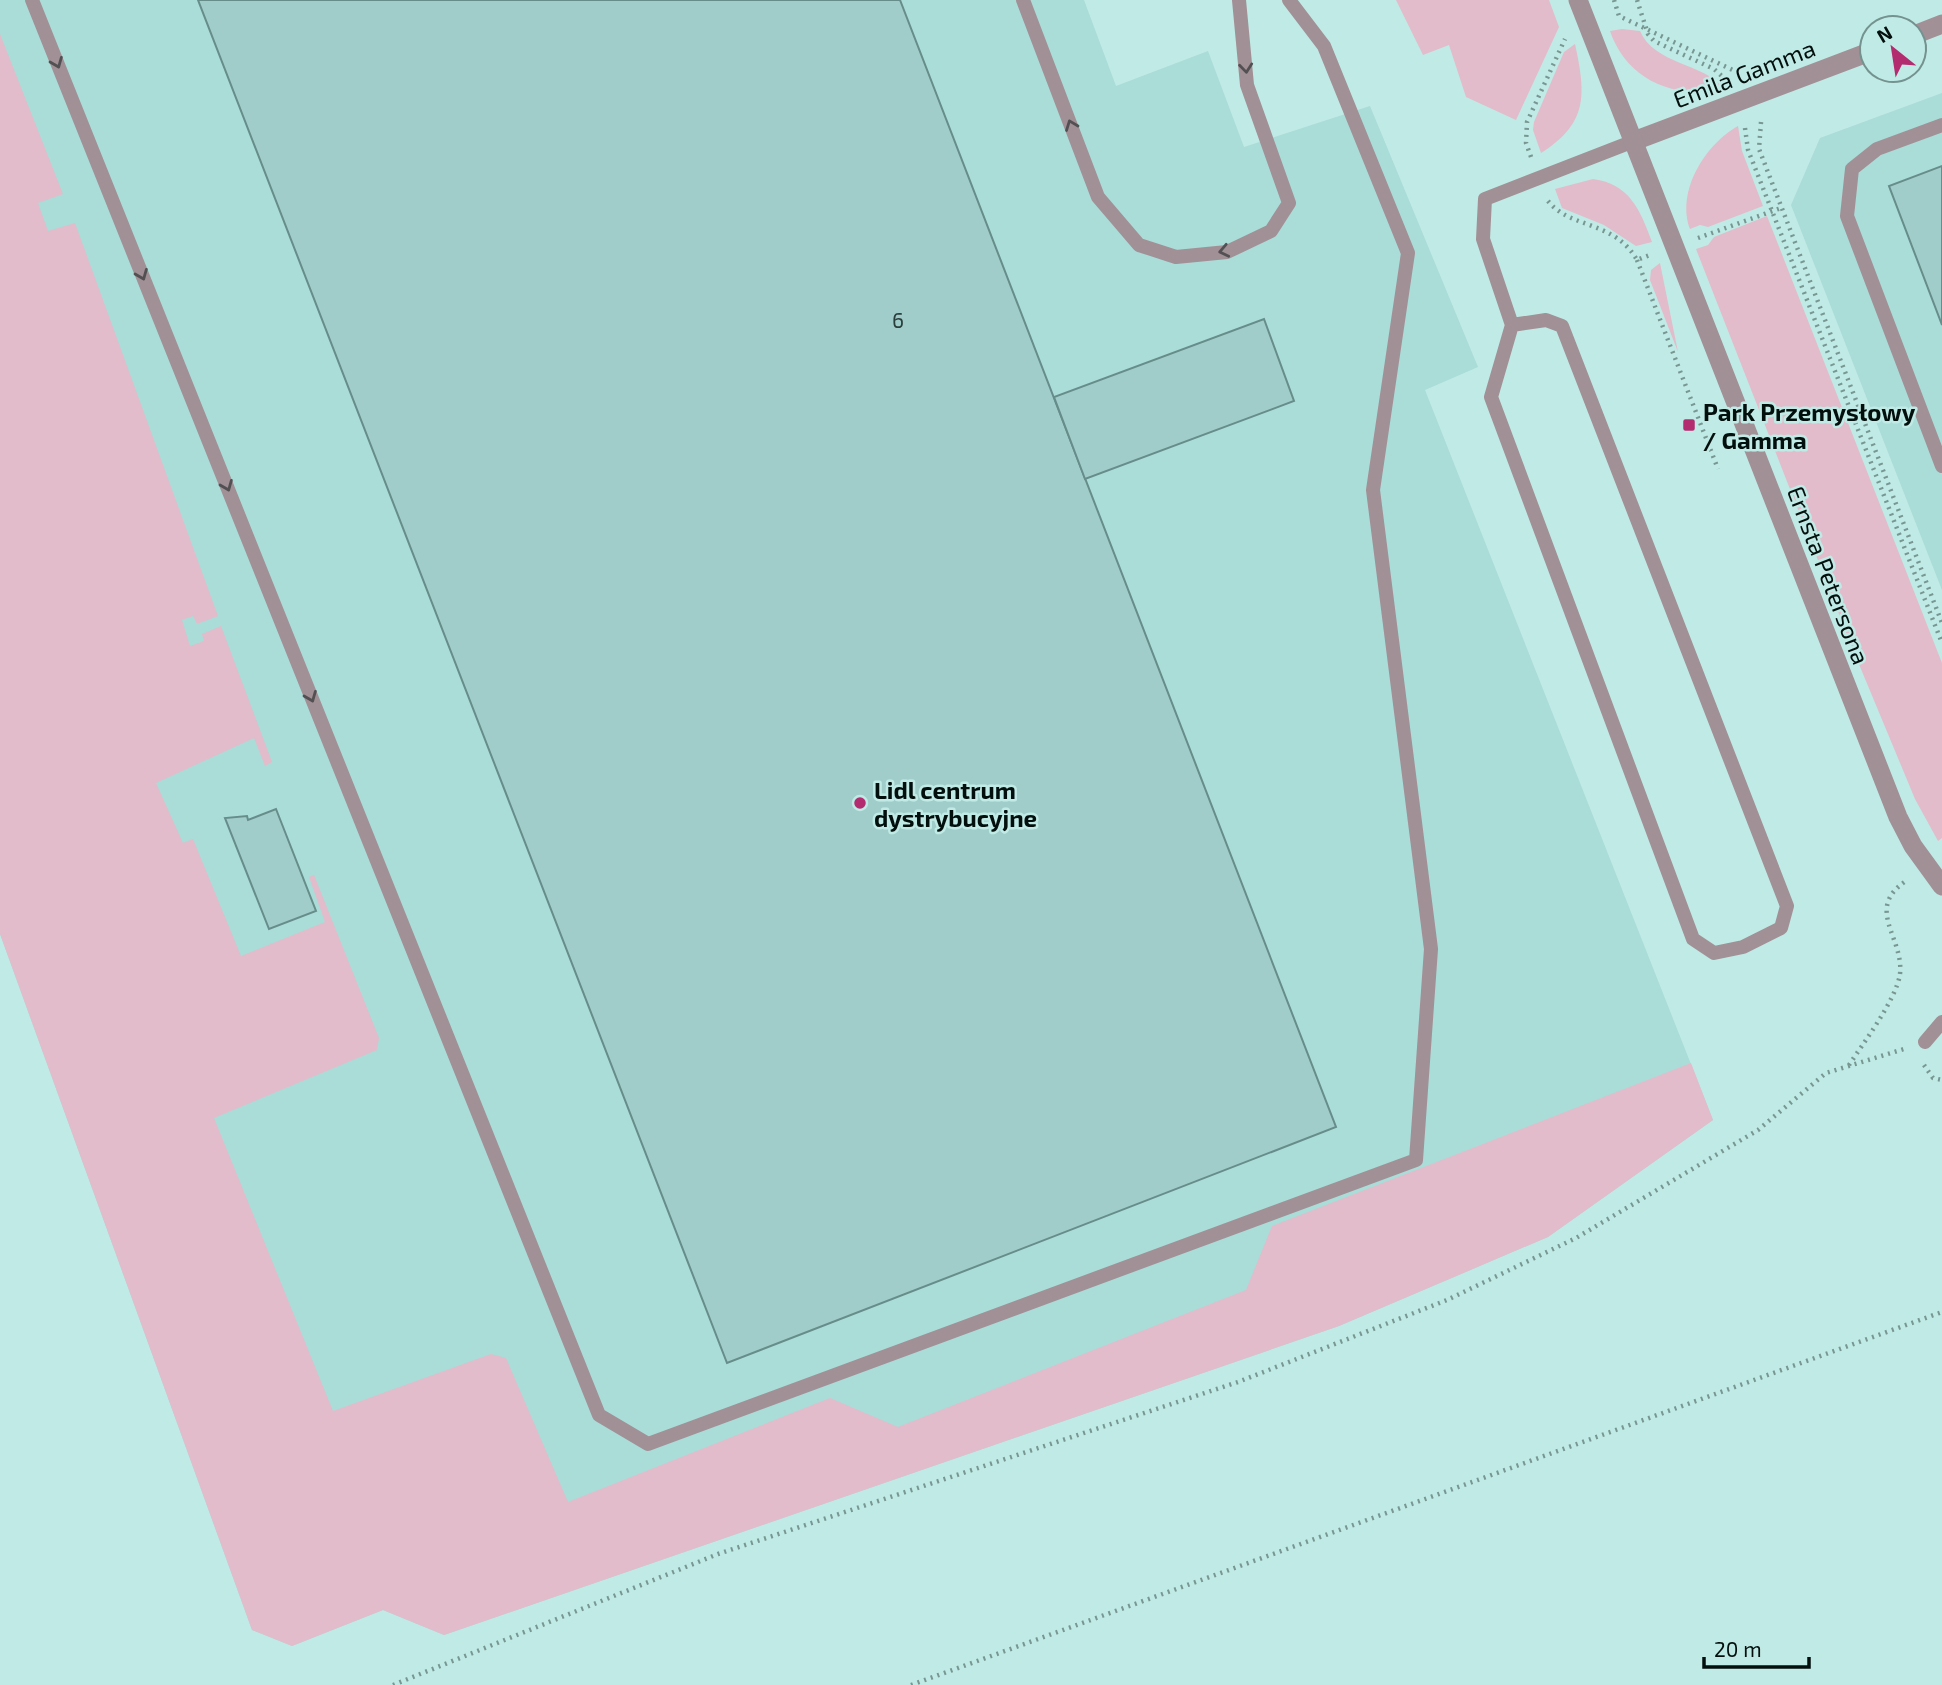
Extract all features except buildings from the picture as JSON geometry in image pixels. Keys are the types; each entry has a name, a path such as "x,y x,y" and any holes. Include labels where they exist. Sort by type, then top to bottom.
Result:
{"street":[{"name":"Ernsta Petersona","path":"1578,0 1898,817 1927,867 1942,886"},
{"name":"Emila Gamma","path":"1634,141 1858,56"}],"lane":[{"path":"32,0 599,1415 648,1444 1416,1160 1431,949 1373,490 1408,253 1324,46 1289,0"},
{"path":"1023,0 1098,197 1139,245 1176,257 1227,253 1238,248 1271,231 1289,204 1247,85 1239,0"},
{"path":"1942,125 1877,149 1852,169 1847,216 1942,466"},
{"path":"1512,325 1546,320 1562,326 1787,906 1782,928 1743,947 1714,953 1693,939 1491,397 1512,325 1483,239 1485,199 1634,141"},
{"path":"1926,1042 1942,1022"}],"path":[{"path":"1614,0 1619,16 1735,69 1744,99 1748,150 1942,643"},
{"path":"1637,0 1646,29 1663,48 1723,77 1761,121 1759,149 1942,623"},
{"path":"1569,37 1562,41 1527,121 1526,143 1548,202 1557,211 1616,237 1637,260 1718,469"},
{"path":"1637,260 1781,208"},
{"path":"1849,1065 1893,993 1900,976 1899,950 1888,923 1886,904 1895,888 1927,867"},
{"path":"393,1685 718,1554 1238,1382 1447,1300 1576,1238 1758,1130 1826,1073 1926,1042"},
{"path":"911,1685 1942,1312"}],"shaded area":[{"path":"0,0 1084,0 1116,86 1208,51 1244,147 1370,106 1478,367 1425,390 1713,1120 1548,1237 1339,1326 444,1635 383,1610 292,1646 252,1630 0,934"},
{"path":"1396,0 1549,0 1559,27 1516,120 1466,97 1449,45 1423,55"},
{"path":"1610,31 1640,31 1656,51 1704,73 1725,89 1689,92 1656,83 1628,63 1618,48"},
{"path":"0,34 63,194 38,203 48,231 75,223 218,616 197,624 193,616 182,620 190,646 204,641 202,634 221,626 272,762 265,766 254,738 156,783 183,843 193,839 241,956 325,922 309,877 314,875 379,1038 377,1050 214,1118 333,1411 491,1354 506,1358 568,1502 830,1398 898,1427 1246,1290 1272,1226 1691,1063 1713,1120 1548,1237 1339,1326 444,1635 383,1610 292,1646 252,1630 0,934"},
{"path":"1575,44 1581,78 1580,106 1568,130 1541,153 1533,130 1534,122 1564,52"},
{"path":"1942,93 1942,590 1791,205 1820,138"},
{"path":"1738,126 1742,151 1763,206 1708,227 1700,225 1690,229 1687,199 1697,170 1715,144"},
{"path":"1593,179 1616,186 1632,200 1652,242 1636,246 1604,225 1562,208 1555,189"},
{"path":"1767,216 1942,663 1942,838 1938,841 1915,799 1851,645 1696,249 1708,245 1714,237"},
{"path":"1660,263 1678,352 1650,280 1651,270"}],"place":[{"name":"Park Przemysłowy / Gamma","path":"1689,425"},
{"name":"Lidl centrum dystrybucyjne","path":"860,803"}]}
